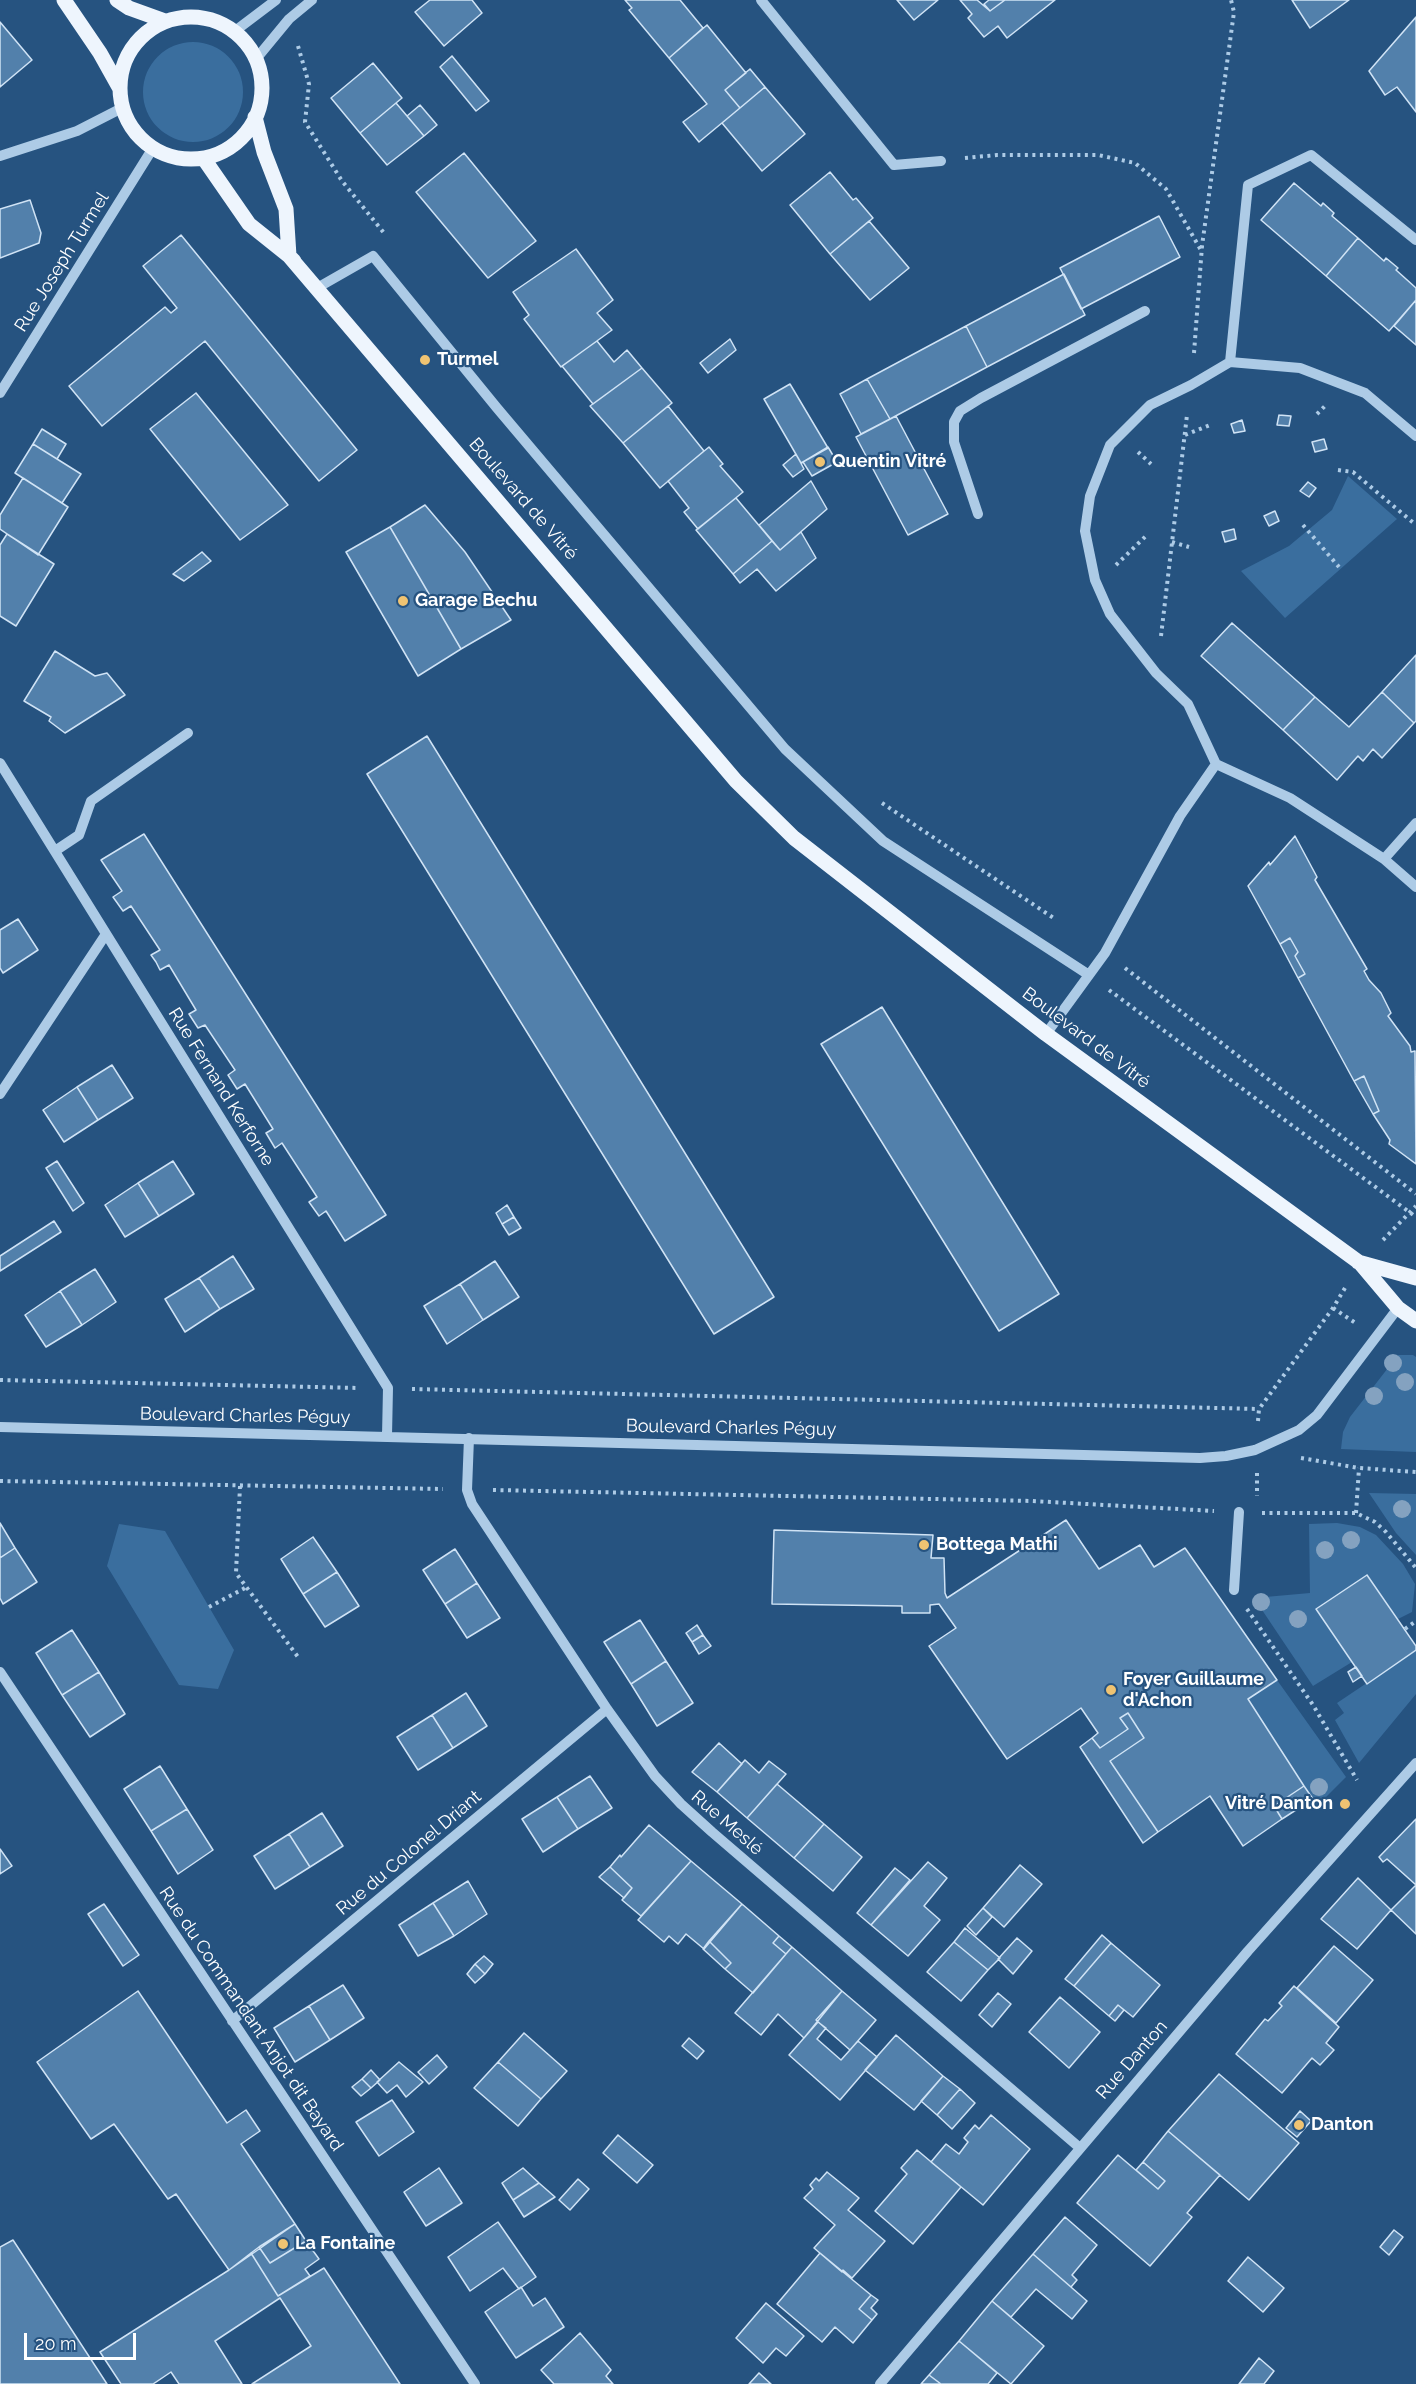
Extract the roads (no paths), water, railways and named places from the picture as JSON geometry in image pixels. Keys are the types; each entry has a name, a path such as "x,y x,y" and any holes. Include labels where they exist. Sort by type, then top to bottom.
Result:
{"main road":[{"path":"64,0 100,53 119,87"},
{"path":"117,0 129,8 165,21"},
{"path":"195,17 214,20 234,31 251,48 256,59 262,82 262,94 255,117 249,128 232,146 204,159 180,159 153,148 134,131 122,108 119,87 122,66 135,44 148,30 165,21 195,17"},
{"path":"255,117 264,152 286,208 290,256"},
{"name":"Boulevard de Vitré","path":"204,159 249,224 290,256 725,768 794,838 1046,1034 1360,1263 1398,1308 1416,1321"},
{"name":"Boulevard de Vitré","path":"1360,1263 1416,1278"}],"street":[{"path":"234,31 276,0"},
{"path":"256,59 289,19 312,0"},
{"path":"761,0 894,165 941,161"},
{"path":"0,156 77,131 122,108"},
{"name":"Rue Joseph Turmel","path":"0,393 153,148"},
{"path":"1230,362 1248,185 1311,155 1416,240"},
{"path":"317,288 373,256 512,426 785,749 884,841 1089,975"},
{"path":"978,514 954,442 954,422 960,411 1145,311"},
{"path":"1416,436 1365,393 1300,368 1230,362 1150,405 1110,446 1090,496 1085,531 1097,585 1110,614 1156,673 1188,704 1216,764 1290,798 1384,859 1416,887"},
{"path":"55,851 79,835 91,801 188,733"},
{"name":"Rue Fernand Kerforne","path":"0,763 388,1388 387,1436"},
{"path":"1046,1034 1105,953 1180,816 1216,764"},
{"path":"1384,859 1416,823"},
{"path":"0,1094 106,934"},
{"name":"Boulevard Charles Péguy","path":"0,1427 1200,1458 1256,1450 1299,1430 1317,1415 1398,1308"},
{"name":"Rue Meslé","path":"469,1438 468,1490 472,1504 607,1709 655,1776 681,1804 1080,2148"},
{"path":"1234,1590 1239,1512"},
{"name":"Rue du Commandant Anjot dit Bayard","path":"0,1672 475,2384"},
{"name":"Rue du Colonel Driant","path":"232,2021 607,1709"},
{"name":"Rue Danton","path":"880,2384 1248,1951 1416,1763"}],"place":[{"name":"Turmel","path":"425,360"},
{"name":"Quentin Vitré","path":"820,462"},
{"name":"Garage Bechu","path":"403,601"},
{"name":"Bottega Mathi","path":"924,1545"},
{"name":"Foyer Guillaume d'Achon","path":"1111,1690"},
{"name":"Vitré Danton","path":"1345,1804"},
{"name":"Danton","path":"1299,2125"},
{"name":"La Fontaine","path":"283,2244"}]}
